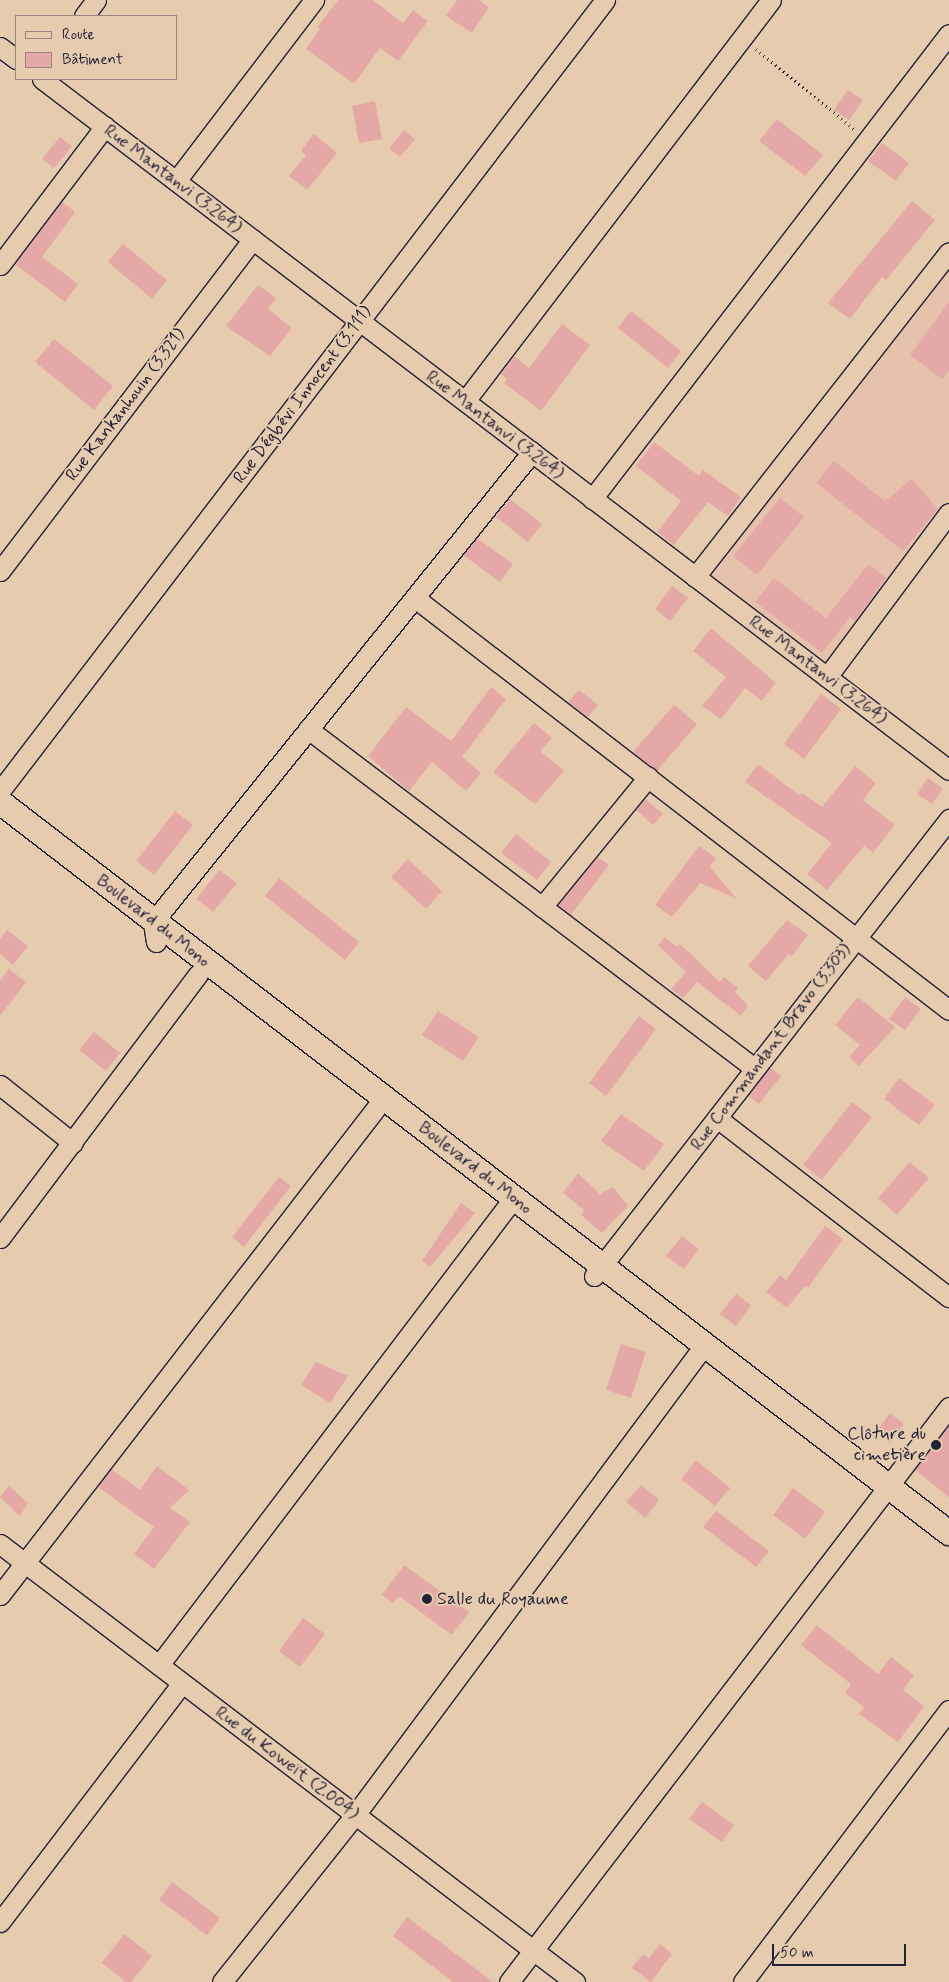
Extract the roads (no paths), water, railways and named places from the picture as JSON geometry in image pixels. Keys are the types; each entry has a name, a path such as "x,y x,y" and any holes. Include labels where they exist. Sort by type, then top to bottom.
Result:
{"main road":[{"name":"Boulevard du Mono","path":"0,802 154,932 198,974 506,1208 598,1271 697,1355 883,1490 949,1533"},
{"name":"Boulevard du Mono","path":"0,820 154,932 598,1271 883,1490 949,1549"}],"street":[{"path":"85,15 96,0"},
{"path":"176,181 314,0"},
{"name":"Rue Dégbévi Innocent (3.111)","path":"0,791 605,0"},
{"path":"465,401 770,0"},
{"path":"592,499 949,34"},
{"path":"0,47 15,58"},
{"name":"Rue Mantanvi (3.264)","path":"43,80 949,770"},
{"path":"0,265 105,126"},
{"name":"Rue Kankanhouin (3.321)","path":"0,571 253,239"},
{"path":"696,577 949,252"},
{"path":"154,932 308,729 532,452"},
{"path":"827,677 949,513"},
{"path":"415,598 949,1010"},
{"path":"308,729 753,1067"},
{"path":"542,907 648,777"},
{"name":"Rue Commandant Bravo (3.303)","path":"598,1271 717,1118 753,1067 949,819"},
{"path":"0,1238 198,974"},
{"path":"0,1086 73,1143"},
{"path":"0,1595 376,1108"},
{"path":"717,1118 949,1297"},
{"path":"158,1664 506,1208"},
{"path":"222,1982 356,1815 697,1355"},
{"path":"509,1982 883,1490 949,1407"},
{"name":"Rue du Koweït (2.004)","path":"0,1544 575,1982"},
{"path":"0,1922 182,1683"},
{"path":"743,1982 949,1710"}],"place":[{"name":"Clôture du cimetière","path":"936,1445"},
{"name":"Salle du Royaume","path":"427,1599"}]}
